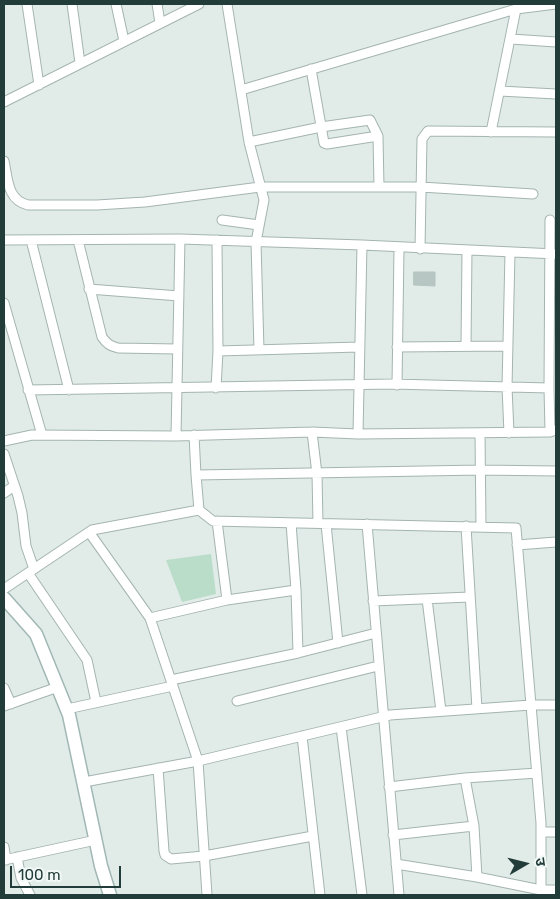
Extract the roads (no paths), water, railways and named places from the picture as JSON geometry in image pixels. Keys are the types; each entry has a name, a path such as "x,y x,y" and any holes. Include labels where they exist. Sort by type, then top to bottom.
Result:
{"main road":[{"path":"4,598 36,634 67,709 101,866 110,895"}],"street":[{"path":"27,4 39,85"},
{"path":"72,4 80,63"},
{"path":"116,4 124,41"},
{"path":"157,4 160,23"},
{"path":"4,102 199,4"},
{"path":"227,4 249,142 264,200 256,242 259,350"},
{"path":"241,90 516,9 556,4"},
{"path":"491,132 516,9"},
{"path":"511,38 556,42"},
{"path":"311,70 323,141 326,144 378,136"},
{"path":"500,91 556,94"},
{"path":"249,142 321,127 370,120 378,136 379,187"},
{"path":"420,248 422,139 428,132 556,132"},
{"path":"4,161 11,193 20,203 28,205 135,203 260,187 421,188 533,194"},
{"path":"222,220 259,225"},
{"path":"4,441 32,435 194,436 312,432 358,434 553,431 549,388 553,254 550,220"},
{"path":"4,240 180,239 553,254"},
{"path":"176,436 180,239"},
{"path":"31,240 69,390"},
{"path":"78,240 102,337 110,346 118,348 177,349"},
{"path":"216,388 218,351 217,240"},
{"path":"358,434 362,245"},
{"path":"397,385 399,248"},
{"path":"466,346 467,250"},
{"path":"510,252 508,346 510,432"},
{"path":"89,289 179,296"},
{"path":"4,302 42,435"},
{"path":"397,347 508,346"},
{"path":"218,351 359,347"},
{"path":"28,390 358,385 549,388"},
{"path":"312,432 338,643"},
{"path":"480,433 481,527"},
{"path":"194,436 199,510 213,521 516,528 541,832 541,892"},
{"path":"4,456 22,513 31,571 87,660 96,702"},
{"path":"196,475 481,470 556,471"},
{"path":"4,493 14,486"},
{"path":"4,589 89,532 199,510"},
{"path":"218,521 227,600"},
{"path":"291,523 298,652"},
{"path":"367,524 382,717 399,895"},
{"path":"466,526 476,709"},
{"path":"89,532 150,618 198,760 207,895"},
{"path":"517,545 556,542"},
{"path":"150,618 227,600 296,590"},
{"path":"373,601 470,597"},
{"path":"427,599 441,712"},
{"path":"67,709 376,634"},
{"path":"237,701 378,666"},
{"path":"4,688 8,705 58,686"},
{"path":"84,782 198,760 382,717 556,704"},
{"path":"341,727 362,895"},
{"path":"302,736 320,895"},
{"path":"158,768 165,855 175,860 313,836"},
{"path":"389,787 465,778 536,773"},
{"path":"465,778 474,826 477,877"},
{"path":"393,835 474,826"},
{"path":"541,832 556,832"},
{"path":"4,847 5,860 96,840"},
{"path":"17,857 21,878 30,895"},
{"path":"396,864 477,877 541,892 556,890"}]}
